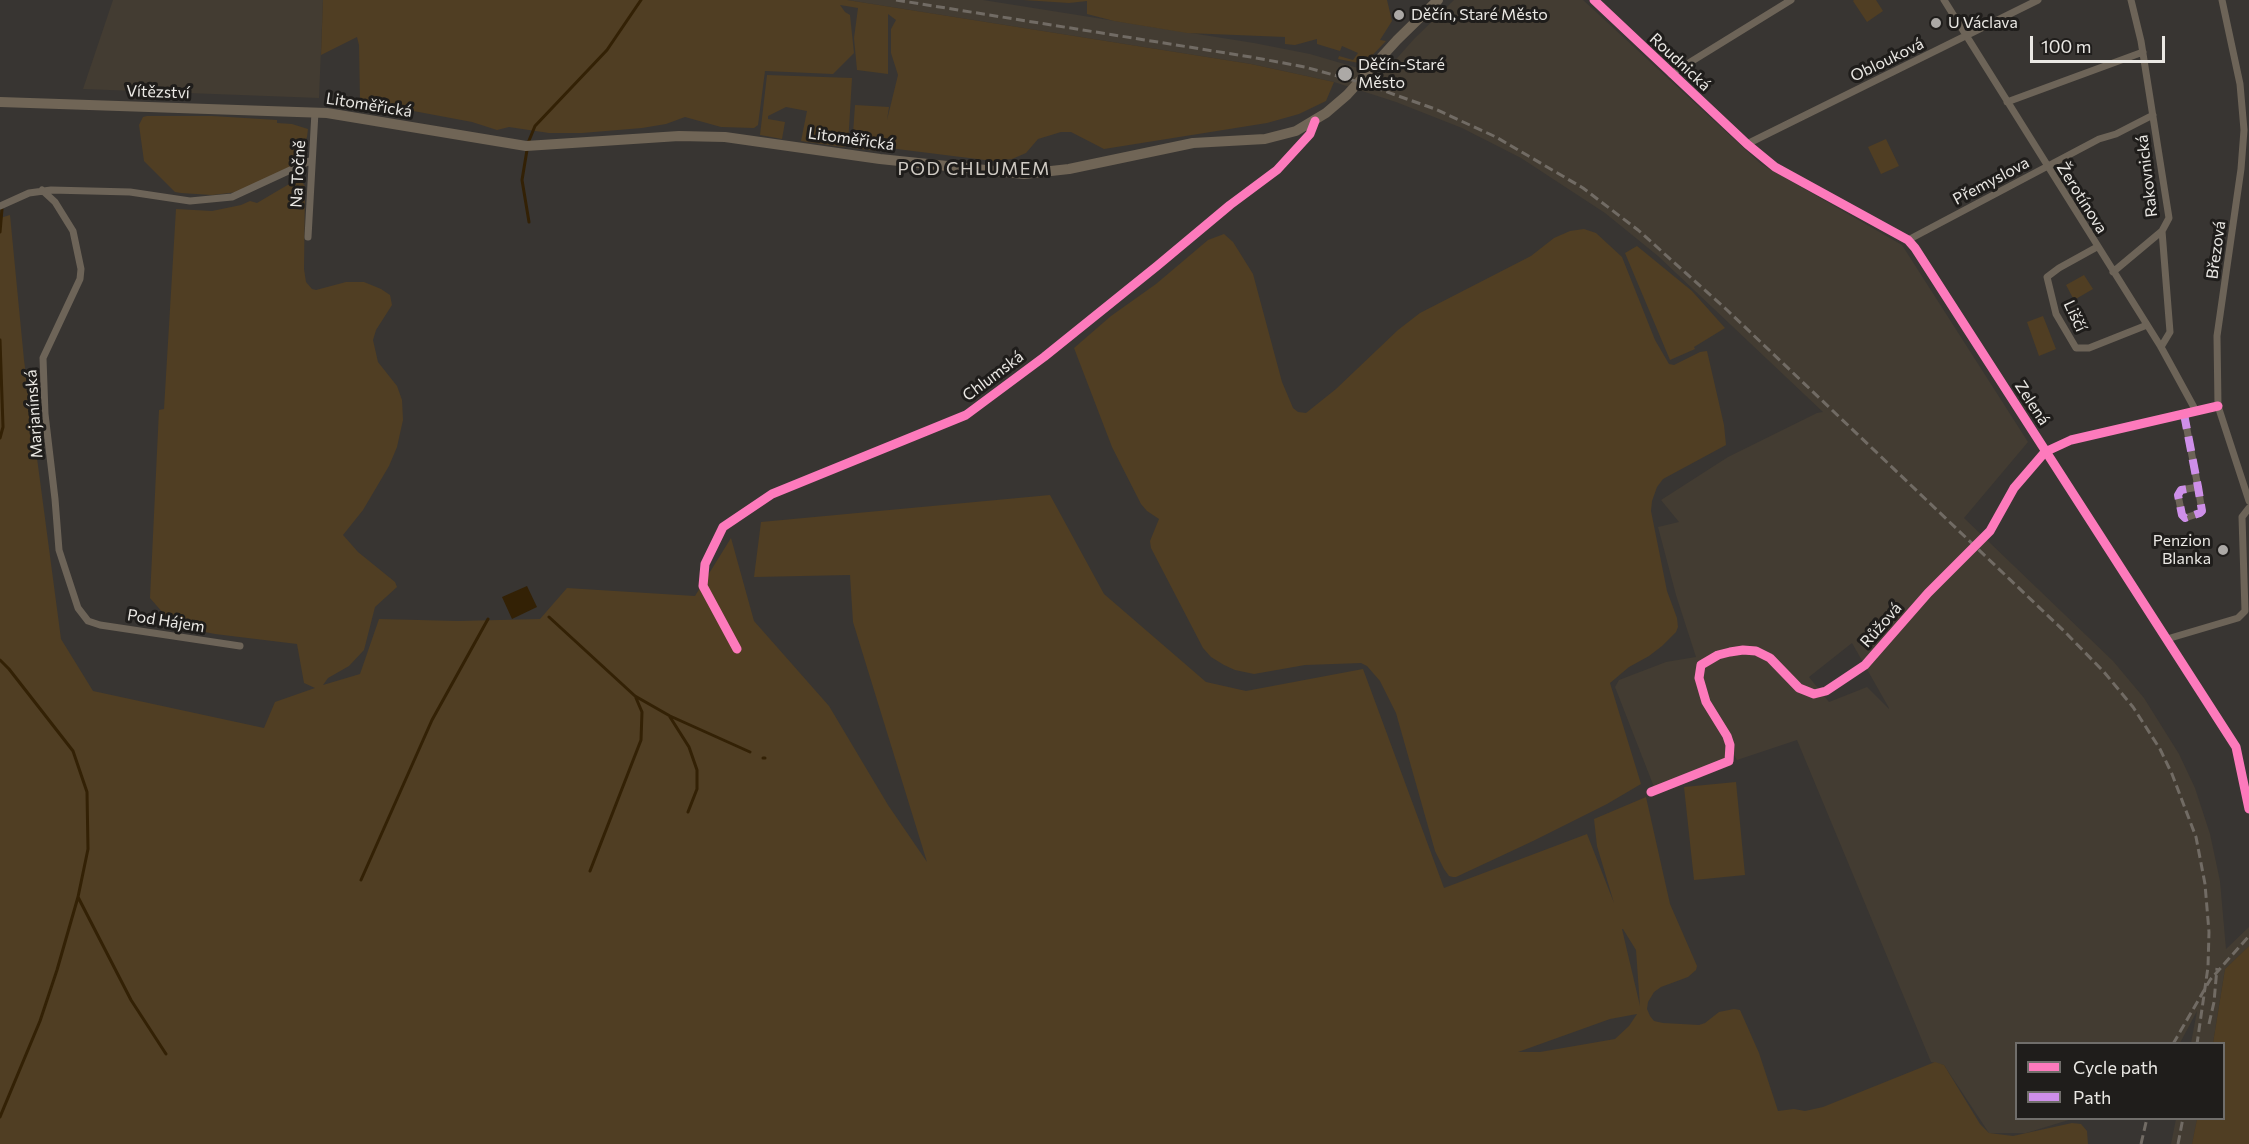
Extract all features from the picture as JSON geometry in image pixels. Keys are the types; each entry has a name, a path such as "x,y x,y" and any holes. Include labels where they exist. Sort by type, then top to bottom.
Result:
{"main road":[{"name":"Litoměřická","path":"315,112 530,146 679,136 725,136 880,159 1024,174 1070,169 1193,143 1276,137 1296,130 1315,121 1349,93 1391,46 1438,0"},
{"name":"Vítězství","path":"0,102 315,112"}],"street":[{"path":"1671,74 1791,0"},
{"name":"Žerotínova","path":"1944,0 2161,347 2196,411"},
{"name":"Oblouková","path":"1747,144 2038,0"},
{"name":"Rakovnická","path":"2131,0 2143,52 2169,218 2162,231 2170,332 2161,347"},
{"name":"Březová","path":"2222,0 2240,84 2244,130 2240,177 2217,336 2218,406 2249,501"},
{"name":"Roudnická","path":"1598,1 1671,74 1747,144"},
{"path":"2007,102 2143,52"},
{"name":"Na Točně","path":"308,237 315,112"},
{"name":"Přemyslova","path":"1908,240 2099,139 2116,134 2153,115"},
{"name":"Chlumská","path":"737,650 703,586 705,564 723,527 772,494 966,415 1044,357 1276,170 1310,134 1315,121"},
{"name":"Zelená","path":"1747,144 1775,167 1908,240 1915,248 2236,747 2249,809"},
{"path":"0,206 42,190 130,192 190,201 232,197 312,160"},
{"name":"Marjanínská","path":"42,190 55,202 73,231 81,268 80,279 43,358 45,414 56,499 59,550 78,608 88,621"},
{"path":"2114,272 2162,231"},
{"name":"Liščí","path":"2097,247 2058,268 2047,278 2056,314 2076,348 2089,348 2147,325"},
{"name":"Růžová","path":"1652,792 1729,761 1730,745 1727,736 1706,702 1699,678 1701,665 1718,655 1743,650 1756,651 1770,658 1799,688 1814,694 1826,691 1865,665 1928,593 1990,531 2014,488 2045,452 2071,440 2218,406"},
{"path":"2184,414 2198,487 2202,510 2200,513 2185,518 2182,515 2178,495 2181,490 2198,487"},
{"path":"2168,639 2238,618 2245,611 2242,517 2249,508"},
{"name":"Pod Hájem","path":"88,621 240,646"}],"shaded area":[{"path":"113,0 323,0 319,98 83,89"},
{"path":"323,0 847,0 1251,64 1334,82 1326,101 1299,114 1267,123 1104,149 1071,132 1061,132 1038,139 1026,153 1012,159 993,161 881,147 880,151 852,148 855,105 889,107 887,120 898,75 891,53 891,29 896,20 888,14 888,74 857,70 854,38 858,8 840,5 850,15 854,53 833,74 765,71 758,125 754,128 721,127 685,117 666,124 642,128 582,133 549,133 509,127 497,130 472,122 360,101 357,37 321,55"},
{"path":"847,0 983,0 1254,43 1310,54 1382,75 1414,39 1454,0 1583,0 1761,164 1902,245 2028,442 1964,518 2113,661 2144,698 2179,754 2195,788 2210,834 2220,881 2226,949 2249,927 2249,946 2225,969 2213,1042 2191,1042 2197,1011 2181,1042 2015,1042 2015,1120 2069,1120 2026,1133 1989,1133 1944,1065 1931,1062 1797,740 1737,760 1734,755 1654,787 1615,687 1619,680 1666,662 1696,657 1676,595 1658,527 1679,522 1661,500 1728,457 1823,412 1658,256 1605,213 1521,158 1462,128 1396,102 1334,82 1251,64","holes":["1852,643 1889,709 1867,687 1829,702 1809,677"]},
{"path":"1023,0 1387,0 1392,21 1380,40 1386,41 1364,64 1338,59 1339,56 1353,60 1358,53 1342,46 1340,51 1317,44 1317,39 1295,45 1285,44 1285,37 1187,33 1114,21 1087,14 1087,1 1069,3"},
{"path":"1854,0 1876,0 1883,11 1867,22"},
{"path":"767,75 852,78 848,145 843,147 801,141 807,111 786,107 768,116 768,119 785,122 782,139 760,135"},
{"path":"212,116 277,120 277,123 292,124 308,129 307,137 296,160 289,168 238,192 212,195 181,193 175,192 144,161 139,125 143,117"},
{"path":"1886,139 1899,166 1881,174 1868,147"},
{"path":"296,180 302,182 305,186 304,269 306,282 316,290 346,282 364,282 390,295 392,305 376,330 373,340 378,362 397,386 402,400 403,420 397,447 389,466 363,510 343,535 358,552 395,582 397,587 375,607 364,650 349,666 328,678 323,685 360,674 379,619 458,621 540,619 567,588 695,596 731,538 754,621 829,706 888,805 927,862 853,622 850,575 754,577 761,522 1050,495 1104,594 1206,682 1246,691 1363,669 1444,888 1587,834 1614,903 1597,846 1594,819 1646,797 1670,904 1697,966 1688,977 1654,992 1647,1009 1654,1021 1699,1025 1719,1012 1740,1010 1759,1053 1778,1111 1794,1109 1805,1111 1823,1107 1935,1062 1944,1065 1980,1124 1989,1133 2013,1136 2072,1123 2081,1124 2087,1131 2088,1144 0,1144 0,218 10,215 24,360 61,639 93,691 264,728 275,702 315,688 304,683 297,644 215,634 180,627 170,621 150,598 159,410 164,409 176,209 212,211 250,201 257,203","holes":["1622,929 1636,950 1640,1006","1637,1014 1629,1026 1615,1039 1540,1052 1518,1052 1610,1019"]},
{"path":"1584,229 1596,233 1622,257 1655,340 1669,364 1674,365 1700,352 1707,351 1724,425 1726,445 1663,479 1652,501 1651,511 1667,591 1678,627 1662,646 1629,667 1610,683 1641,784 1607,804 1533,841 1453,877 1449,876 1444,869 1435,851 1396,713 1380,681 1367,666 1361,663 1305,665 1254,674 1224,665 1211,657 1203,648 1151,548 1150,541 1159,519 1141,504 1112,447 1074,348 1208,240 1224,234 1233,242 1253,274 1282,382 1293,408 1298,412 1306,413 1420,313 1531,256 1554,238 1570,231"},
{"path":"1637,246 1692,291 1725,328 1694,347 1695,349 1670,360 1625,253"},
{"path":"2084,275 2093,289 2074,300 2066,285"},
{"path":"2043,316 2056,349 2039,356 2027,322"},
{"path":"527,586 537,607 512,619 502,597"},
{"path":"1736,782 1745,875 1694,880 1684,787"},
{"path":"2249,946 2249,1144 2192,1144 2197,1120 2225,1120 2225,1042 2213,1042 2225,969"},
{"path":"2176,1120 2197,1120 2192,1144 2171,1144"}],"waterway":[{"path":"528,143 535,126 607,50 641,0"},
{"path":"527,150 522,180 529,222"},
{"path":"0,232 2,209"},
{"path":"0,340 3,427 0,438"},
{"path":"549,617 635,696 670,716 750,752"},
{"path":"361,880 432,720 488,619"},
{"path":"0,660 73,751 87,792 88,849 78,897 57,970 40,1021 0,1117"},
{"path":"590,871 641,740 642,712 636,698"},
{"path":"670,717 689,747 697,770 697,789 688,812"},
{"path":"78,897 131,1000 166,1054"}],"railway":[{"path":"896,0 1251,57 1305,67 1359,82 1435,109 1496,137 1583,188 1638,230 1727,310 2064,631 2104,672 2133,707 2160,749 2196,837 2205,884 2209,932 2208,967 2197,1042"},
{"path":"2174,1042 2210,980 2249,936"},
{"path":"2209,1024 2214,1002 2217,968"},
{"path":"2141,1144 2147,1120"},
{"path":"2178,1144 2183,1120"}],"marked path":[{"path":"2184,414 2198,487 2202,511 2185,518 2182,515 2178,495 2181,490 2198,487"}],"cycle path":[{"path":"1594,0 1747,144 1775,167 1908,240 1915,248 2236,747 2249,809"},
{"path":"737,649 703,586 705,564 723,527 772,494 966,415 1044,357 1230,205 1277,170 1310,134 1315,121"},
{"path":"1651,792 1729,761 1730,745 1727,736 1706,702 1699,678 1701,665 1718,655 1743,650 1756,651 1770,658 1799,688 1814,694 1826,691 1865,665 1928,593 1990,531 2014,488 2045,452 2071,440 2218,406"}],"place":[{"name":"Děčín, Staré Město","path":"1399,15"},
{"name":"U Václava","path":"1936,23"},
{"name":"Děčín-Staré Město","path":"1345,74"},
{"name":"Penzion Blanka","path":"2223,550"}],"district":[{"name":"POD CHLUMEM","path":"974,169"}]}
